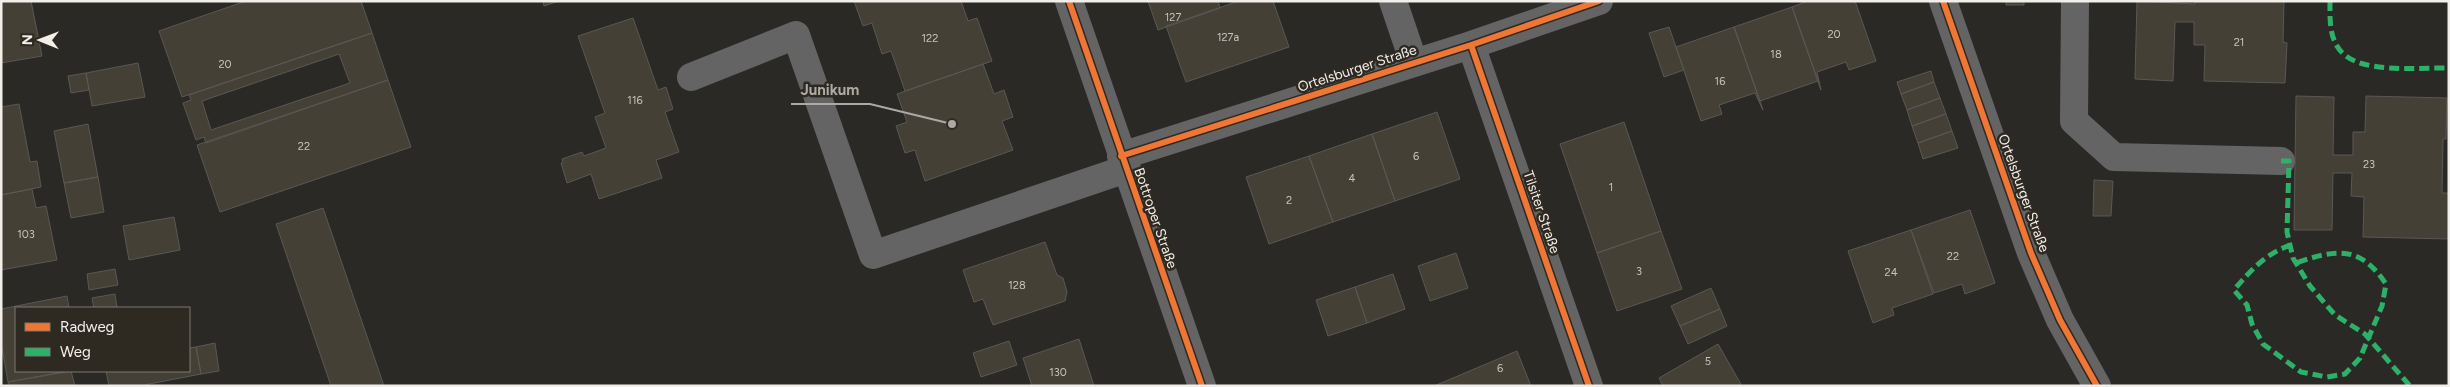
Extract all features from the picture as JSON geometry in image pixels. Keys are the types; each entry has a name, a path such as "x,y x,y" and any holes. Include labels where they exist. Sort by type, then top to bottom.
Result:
{"street":[{"name":"Bottroper Straße","path":"1069,1 1202,386"},
{"path":"1393,1 1414,63"},
{"name":"Ortelsburger Straße","path":"692,77 796,34 873,255 1124,163 1599,1"},
{"name":"Ortelsburger Straße","path":"1943,1 2031,253 2060,320 2097,386"},
{"path":"2075,1 2074,120 2114,157 2281,161"},
{"name":"Tilsiter Straße","path":"1471,45 1589,386"}],"building":[{"path":"1,1 31,1 42,56 1,63"},
{"path":"246,1 361,1 372,33 182,97 159,31"},
{"path":"543,1 559,1 544,6"},
{"path":"854,1 961,1 968,21 977,18 992,61 905,91 891,51 882,54 872,23 863,26"},
{"path":"1148,1 1218,1 1220,8 1158,30"},
{"path":"1239,1 1273,1 1289,47 1186,82 1166,26"},
{"path":"1808,1 1855,1 1876,61 1849,70 1846,62 1817,72 1821,90 1792,7"},
{"path":"2006,1 2024,1 2024,5 2006,5"},
{"path":"2137,1 2195,4 2195,1 2284,1 2283,42 2287,43 2285,83 2204,81 2205,45 2194,45 2194,22 2175,22 2173,81 2135,79"},
{"path":"1792,7 1818,81 1760,101 1734,27"},
{"path":"633,18 658,90 666,87 673,109 665,112 679,152 656,160 662,178 599,199 591,174 567,183 561,163 563,163 562,159 582,152 584,156 606,148 595,117 605,113 578,36"},
{"path":"1669,27 1684,70 1664,77 1649,33"},
{"path":"1734,27 1763,110 1755,93 1719,105 1722,114 1701,121 1676,47"},
{"path":"372,33 388,80 206,143 204,137 196,140 183,103 191,100 189,95","holes":["339,54 350,83 211,130 202,101"]},
{"path":"138,63 145,97 92,106 86,73"},
{"path":"983,64 994,94 1004,90 1013,117 1002,121 1013,150 925,181 915,150 905,153 896,126 907,122 897,94"},
{"path":"1931,71 1934,82 1901,94 1897,82"},
{"path":"86,73 89,90 71,93 68,76"},
{"path":"388,80 411,147 220,212 197,145"},
{"path":"1934,82 1940,98 1907,110 1901,94"},
{"path":"2296,96 2334,97 2333,155 2353,155 2353,132 2365,132 2366,96 2447,98 2446,139 2443,139 2442,193 2449,193 2449,239 2363,237 2364,197 2351,196 2352,173 2333,173 2332,230 2294,230"},
{"path":"1940,98 1946,114 1912,126 1907,110"},
{"path":"19,104 30,162 37,161 41,187 1,195 1,107"},
{"path":"1437,112 1460,179 1395,201 1372,134"},
{"path":"1946,114 1952,131 1918,143 1912,126"},
{"path":"1624,122 1661,231 1597,253 1560,144"},
{"path":"88,124 98,177 64,183 54,131"},
{"path":"1952,131 1958,148 1923,159 1918,143"},
{"path":"1372,134 1395,201 1333,222 1309,156"},
{"path":"1309,156 1333,222 1269,244 1246,177"},
{"path":"98,177 104,212 71,218 64,183"},
{"path":"2094,180 2113,181 2111,216 2093,216"},
{"path":"32,189 36,208 46,206 57,260 1,270 1,195"},
{"path":"323,208 384,386 331,386 276,224"},
{"path":"1970,210 1995,283 1965,294 1962,284 1934,293 1911,230"},
{"path":"174,217 180,250 129,260 123,226"},
{"path":"1911,230 1933,294 1892,308 1894,315 1873,323 1848,251"},
{"path":"1661,231 1682,289 1617,311 1597,253"},
{"path":"1045,242 1057,275 1063,278 1067,292 1065,301 993,325 983,299 974,302 963,270"},
{"path":"1456,253 1468,288 1430,301 1418,266"},
{"path":"115,269 118,285 89,290 87,274"},
{"path":"1393,274 1405,309 1367,323 1355,287"},
{"path":"1355,287 1367,323 1328,336 1316,300"},
{"path":"1711,288 1720,309 1680,326 1671,306"},
{"path":"115,294 117,307 94,307 92,298"},
{"path":"67,296 69,307 15,307 15,372 63,372 8,382 1,342 1,309"},
{"path":"1720,309 1727,326 1688,344 1680,326"},
{"path":"1079,339 1094,386 1032,386 1023,358"},
{"path":"1009,341 1017,365 981,377 973,353"},
{"path":"215,343 219,371 201,374 196,347"},
{"path":"1718,344 1742,386 1663,386 1659,378"},
{"path":"196,347 201,374 139,386 109,386 106,372 190,372 190,348"},
{"path":"1517,351 1531,386 1434,386"},
{"path":"71,372 75,386 9,386 8,382"}],"marked path":[{"path":"2330,1 2330,24 2334,41 2345,56 2357,62 2388,68 2449,68"},
{"path":"2281,161 2289,161 2287,232 2293,258 2310,286 2335,315 2365,334 2410,386"},
{"path":"2291,245 2266,258 2234,290 2247,305 2252,324 2263,344 2301,372 2327,377 2345,374 2360,358 2382,306 2386,284 2367,262 2346,254 2323,255 2296,263"}],"cycle path":[{"path":"1069,1 1202,386"},
{"path":"1121,156 1471,45 1599,1"},
{"path":"1943,1 2031,253 2060,320 2097,386"},
{"path":"1471,45 1589,386"}],"place":[{"name":"Junikum","path":"952,124"}]}
